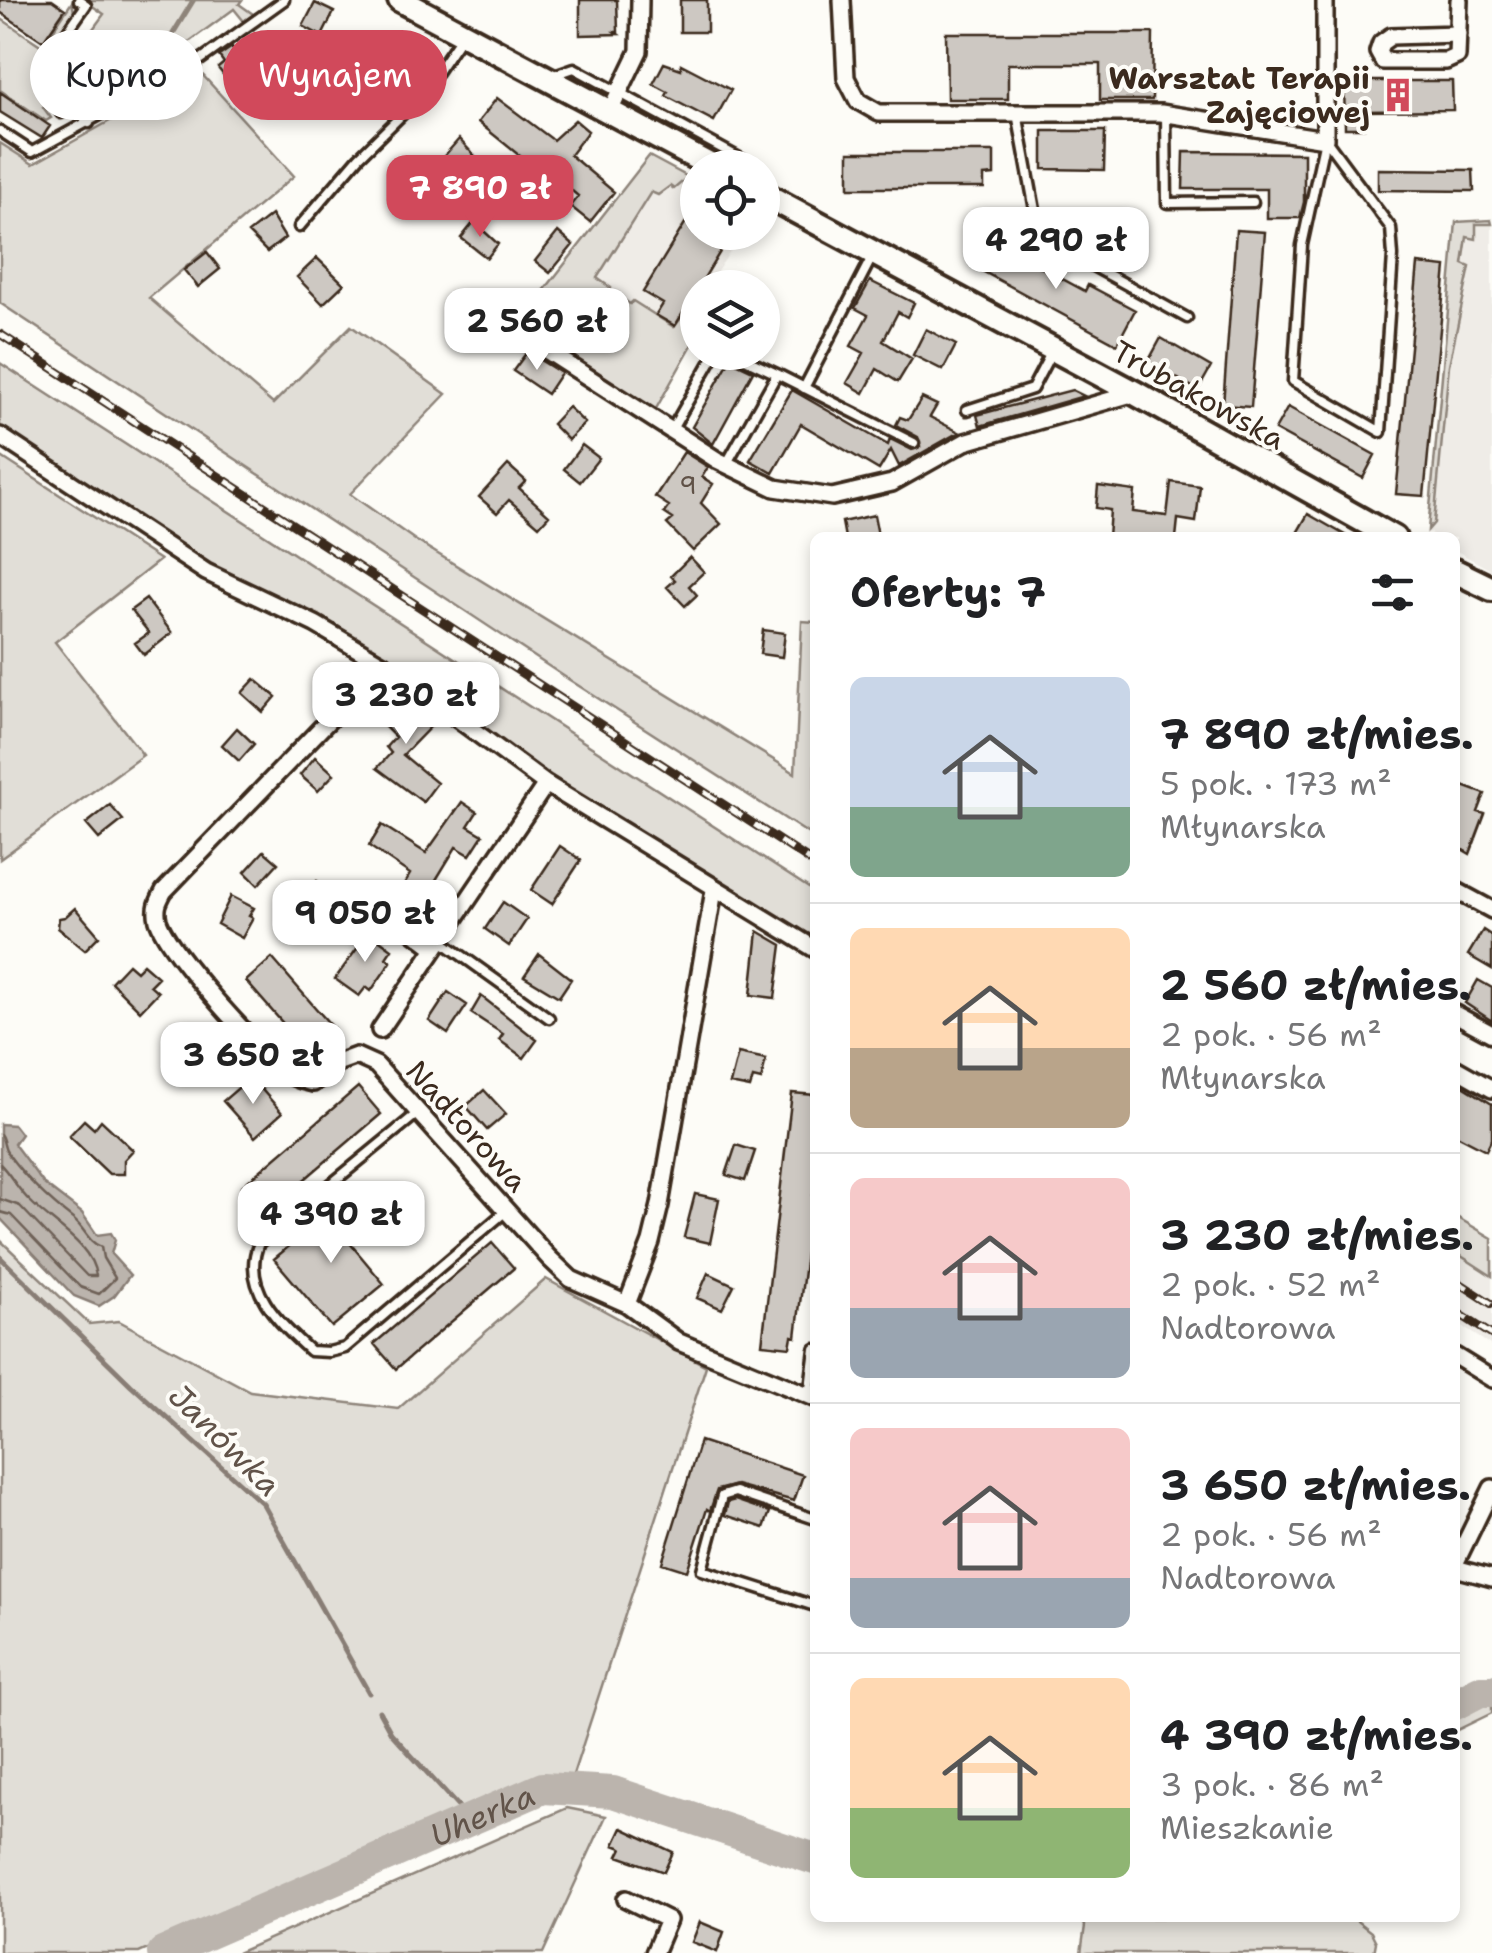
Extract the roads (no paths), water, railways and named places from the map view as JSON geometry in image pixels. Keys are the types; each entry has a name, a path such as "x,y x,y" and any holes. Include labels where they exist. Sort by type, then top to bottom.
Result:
{"street":[{"path":"400,0 547,78 615,102 688,150"},
{"path":"615,102 639,52 640,0"},
{"path":"842,0 846,78 858,101 880,113 1166,114 1325,138 1325,0"},
{"path":"1458,34 1391,36 1380,43 1378,52 1384,61 1446,61 1457,56 1458,34 1459,0"},
{"name":"Trubakowska","path":"780,199 1383,532"},
{"path":"524,336 726,464 775,488 832,497 892,483 965,442 1134,393"},
{"path":"0,436 206,572 315,624 383,664 546,784 810,946"},
{"path":"1460,574 1492,590"},
{"name":"Nadtorowa","path":"383,664 164,891 156,907 159,924 172,948 295,1078 313,1083 338,1062 356,1056 376,1065 571,1279 627,1304 679,1342 810,1396"},
{"path":"380,1030 546,784"},
{"path":"627,1304 660,1206 714,890"},
{"path":"1460,893 1492,910"},
{"path":"378,906 437,944"},
{"path":"1460,1017 1492,1034"},
{"path":"1460,1071 1492,1088"},
{"path":"1460,1359 1492,1379"},
{"path":"1460,1555 1492,1488"},
{"path":"1460,1568 1492,1578"},
{"path":"626,1899 668,1920 654,1953"}],"lane":[{"path":"68,30 86,5 80,0"},
{"path":"0,131 32,152 196,64 282,0"},
{"path":"299,227 359,157 420,97 463,34"},
{"path":"615,102 719,150"},
{"path":"1017,113 1040,237 1187,318"},
{"path":"1166,114 1166,203 1253,202"},
{"path":"86,120 89,124"},
{"path":"1325,138 1391,228 1393,256 1381,432 1293,380 1302,246 1325,138"},
{"path":"804,388 874,253"},
{"path":"967,410 1032,389 1053,349"},
{"path":"671,431 706,370"},
{"path":"768,370 914,443"},
{"path":"726,464 777,374"},
{"path":"437,944 549,1018"},
{"path":"419,1112 259,1244 251,1262 256,1284 280,1322 310,1351 345,1348 506,1211"},
{"path":"810,1517 735,1492 722,1496 702,1570 810,1604"}],"water":[{"path":"0,1124 14,1125 21,1134 14,1144 44,1184 82,1213 97,1235 111,1233 115,1240 111,1254 130,1275 114,1296 99,1306 74,1296 0,1218"}],"waterway":[{"name":"Janówka","path":"0,1257 131,1385 263,1504 369,1693"},
{"name":"Uherka","path":"1460,1701 1480,1691 1492,1691"},
{"name":"Janówka","path":"379,1711 391,1733 470,1820"},
{"name":"Uherka","path":"163,1953 543,1788 613,1792 810,1857"}],"railway":[{"path":"0,334 810,861"},
{"path":"1460,1283 1492,1304"},
{"path":"1460,1314 1492,1335"}],"place":[{"name":"Warsztat Terapii Zajęciowej","path":"1398,95"}]}
